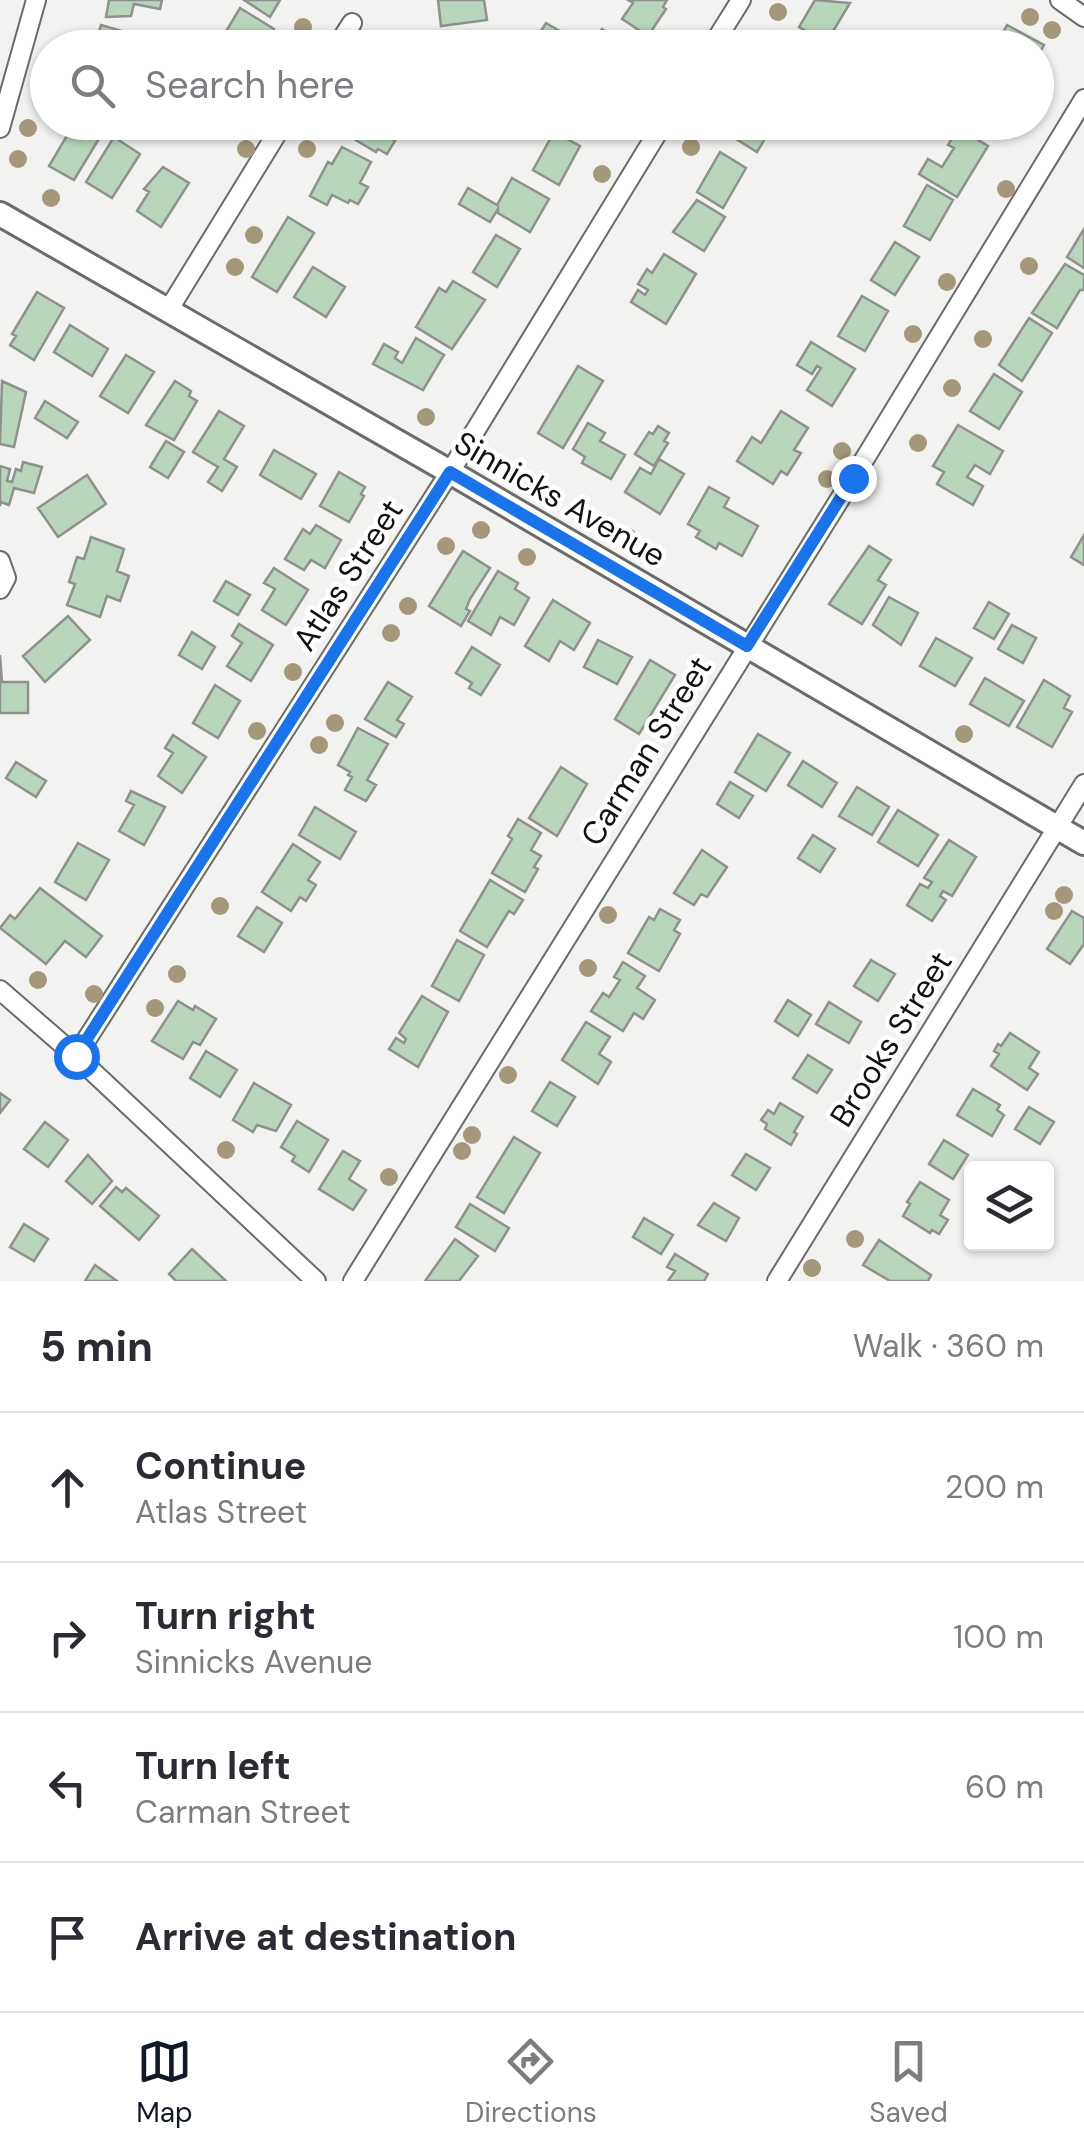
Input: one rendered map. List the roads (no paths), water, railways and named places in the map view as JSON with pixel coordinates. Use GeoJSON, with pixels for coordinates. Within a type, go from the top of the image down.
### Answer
{"type":"FeatureCollection","features":[{"type":"Feature","properties":{"kind":"street"},"geometry":{"type":"LineString","coordinates":[[0,128],[36,0]]}},
{"type":"Feature","properties":{"kind":"street"},"geometry":{"type":"LineString","coordinates":[[722,30],[741,0]]}},
{"type":"Feature","properties":{"kind":"street"},"geometry":{"type":"LineString","coordinates":[[1060,0],[1084,17]]}},
{"type":"Feature","properties":{"kind":"street"},"geometry":{"type":"LineString","coordinates":[[348,30],[352,23]]}},
{"type":"Feature","properties":{"kind":"street","name":"Carman Street"},"geometry":{"type":"LineString","coordinates":[[353,1281],[1084,99]]}},
{"type":"Feature","properties":{"kind":"street"},"geometry":{"type":"LineString","coordinates":[[170,309],[273,140]]}},
{"type":"Feature","properties":{"kind":"street","name":"Atlas Street"},"geometry":{"type":"LineString","coordinates":[[76,1056],[450,472],[653,140]]}},
{"type":"Feature","properties":{"kind":"street","name":"Sinnicks Avenue"},"geometry":{"type":"LineString","coordinates":[[0,214],[170,309],[1084,844]]}},
{"type":"Feature","properties":{"kind":"street"},"geometry":{"type":"LineString","coordinates":[[0,561],[6,578],[0,589]]}},
{"type":"Feature","properties":{"kind":"street","name":"Brooks Street"},"geometry":{"type":"LineString","coordinates":[[777,1281],[1084,784]]}},
{"type":"Feature","properties":{"kind":"street"},"geometry":{"type":"LineString","coordinates":[[0,990],[316,1281]]}}]}
